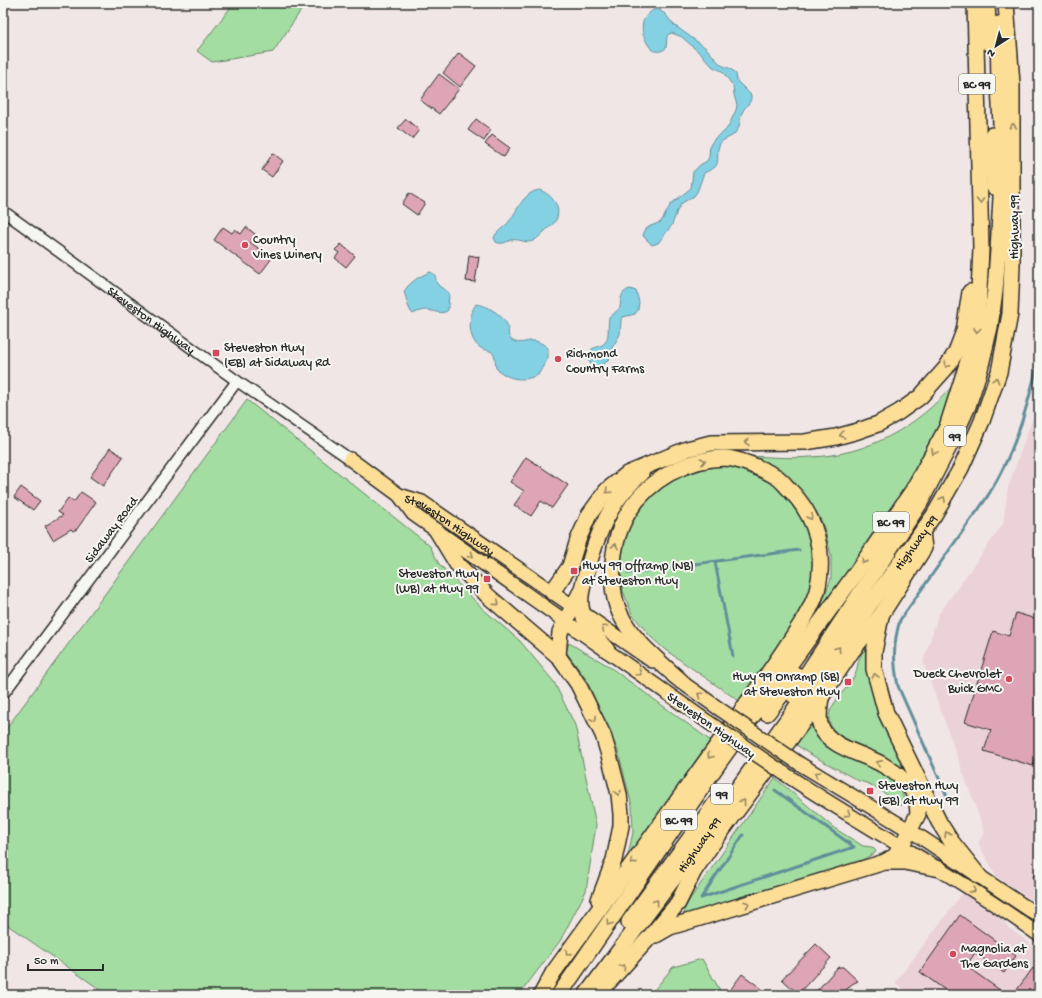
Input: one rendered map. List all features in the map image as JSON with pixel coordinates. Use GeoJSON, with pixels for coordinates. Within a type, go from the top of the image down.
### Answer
{"type":"FeatureCollection","features":[{"type":"Feature","properties":{"kind":"highway","name":"BC 99"},"geometry":{"type":"LineString","coordinates":[[559,995],[720,761],[856,573],[913,490],[947,427],[977,333],[981,249],[975,3]]}},
{"type":"Feature","properties":{"kind":"highway","name":"99"},"geometry":{"type":"LineString","coordinates":[[987,3],[992,98],[992,165],[998,250]]}},
{"type":"Feature","properties":{"kind":"highway","name":"99"},"geometry":{"type":"LineString","coordinates":[[591,993],[598,965],[664,873],[778,720],[920,503],[954,437],[968,406],[980,369],[990,327],[995,291],[1003,163],[999,85],[998,3]]}},
{"type":"Feature","properties":{"kind":"highway","name":"Highway 99"},"geometry":{"type":"LineString","coordinates":[[591,993],[922,532],[961,468],[982,421],[998,372],[1010,314],[1012,258],[1012,92],[1006,3]]}},
{"type":"Feature","properties":{"kind":"highway"},"geometry":{"type":"LineString","coordinates":[[552,592],[570,566],[578,540],[589,515],[607,490],[627,474],[687,449],[711,443],[805,442],[836,437],[878,424],[899,412],[920,397],[946,368],[956,352],[964,331],[969,305],[973,264],[981,249]]}},
{"type":"Feature","properties":{"kind":"highway"},"geometry":{"type":"LineString","coordinates":[[541,995],[553,973],[721,741],[789,644],[806,616],[816,594],[821,570],[819,545],[813,522],[798,498],[778,477],[752,465],[727,458],[703,460],[681,468],[656,481],[642,493],[632,506],[620,527],[614,552],[612,578],[614,594],[625,624],[651,654],[682,682]]}},
{"type":"Feature","properties":{"kind":"highway"},"geometry":{"type":"LineString","coordinates":[[558,656],[560,632],[565,621],[578,609],[581,592],[593,549],[603,523],[618,498],[632,481],[653,464]]}},
{"type":"Feature","properties":{"kind":"highway"},"geometry":{"type":"LineString","coordinates":[[437,531],[457,564],[488,596],[558,656],[578,684],[603,735],[619,794],[621,826],[614,860],[591,921]]}},
{"type":"Feature","properties":{"kind":"highway"},"geometry":{"type":"LineString","coordinates":[[591,993],[649,938],[678,902],[694,871],[710,847],[822,696],[852,651],[881,615],[924,548],[922,532]]}},
{"type":"Feature","properties":{"kind":"highway","name":"99"},"geometry":{"type":"LineString","coordinates":[[638,879],[659,860],[774,703],[856,600]]}},
{"type":"Feature","properties":{"kind":"highway"},"geometry":{"type":"LineString","coordinates":[[578,609],[596,638],[607,650]]}},
{"type":"Feature","properties":{"kind":"highway"},"geometry":{"type":"LineString","coordinates":[[881,615],[874,652],[874,669],[876,682],[886,713],[939,822],[951,841],[979,876]]}},
{"type":"Feature","properties":{"kind":"highway"},"geometry":{"type":"LineString","coordinates":[[822,696],[819,720],[821,728],[826,735],[835,743],[881,763],[892,770],[908,784],[918,798]]}},
{"type":"Feature","properties":{"kind":"highway"},"geometry":{"type":"LineString","coordinates":[[649,938],[670,927],[885,862],[895,856],[918,814],[918,798],[911,764]]}},
{"type":"Feature","properties":{"kind":"highway"},"geometry":{"type":"LineString","coordinates":[[885,862],[904,862],[940,869]]}},
{"type":"Feature","properties":{"kind":"main road","name":"Steveston Highway"},"geometry":{"type":"LineString","coordinates":[[350,459],[399,495],[413,514],[708,722],[791,778],[940,869],[1013,916],[1039,935]]}},
{"type":"Feature","properties":{"kind":"main road","name":"Steveston Highway"},"geometry":{"type":"LineString","coordinates":[[399,495],[422,502],[800,764],[910,830],[1039,916]]}},
{"type":"Feature","properties":{"kind":"street","name":"Steveston Highway"},"geometry":{"type":"LineString","coordinates":[[3,211],[237,381],[350,459]]}},
{"type":"Feature","properties":{"kind":"street","name":"Sidaway Road"},"geometry":{"type":"LineString","coordinates":[[3,694],[237,381]]}},
{"type":"Feature","properties":{"kind":"shaded area"},"geometry":{"type":"Polygon","coordinates":[[[1039,400],[1039,905],[997,877],[978,843],[985,833],[923,662],[938,615],[1003,524],[1008,487],[1039,400]]]}},
{"type":"Feature","properties":{"kind":"shaded area"},"geometry":{"type":"Polygon","coordinates":[[[964,891],[1000,916],[1009,928],[1039,950],[1039,995],[912,995],[895,983],[964,891]]]}},
{"type":"Feature","properties":{"kind":"green space"},"geometry":{"type":"Polygon","coordinates":[[[234,3],[306,3],[273,52],[212,62],[197,51],[234,3]]]}},
{"type":"Feature","properties":{"kind":"green space"},"geometry":{"type":"Polygon","coordinates":[[[954,384],[940,424],[903,499],[889,511],[876,528],[814,624],[831,579],[831,555],[821,520],[809,500],[792,482],[740,456],[793,458],[832,455],[852,451],[890,436],[908,425],[940,399],[954,384]]]}},
{"type":"Feature","properties":{"kind":"green space"},"geometry":{"type":"Polygon","coordinates":[[[247,400],[430,546],[439,564],[483,609],[520,641],[554,682],[575,725],[596,825],[586,891],[560,941],[519,995],[108,995],[3,922],[3,733],[247,400]]]}},
{"type":"Feature","properties":{"kind":"green space"},"geometry":{"type":"Polygon","coordinates":[[[723,466],[747,470],[767,479],[785,492],[810,529],[816,577],[799,621],[739,701],[664,649],[650,636],[632,614],[623,591],[618,567],[622,535],[638,507],[665,483],[698,470],[723,466]]]}},
{"type":"Feature","properties":{"kind":"green space"},"geometry":{"type":"Polygon","coordinates":[[[569,643],[607,665],[711,741],[627,860],[633,832],[632,806],[618,751],[586,679],[566,652],[569,643]]]}},
{"type":"Feature","properties":{"kind":"green space"},"geometry":{"type":"Polygon","coordinates":[[[864,649],[866,651],[868,676],[875,703],[907,770],[905,773],[876,753],[839,735],[832,728],[829,720],[832,707],[855,675],[858,662],[864,649]]]}},
{"type":"Feature","properties":{"kind":"green space"},"geometry":{"type":"Polygon","coordinates":[[[812,722],[837,748],[880,772],[897,786],[903,794],[904,803],[901,806],[899,805],[878,789],[867,783],[859,781],[808,753],[795,744],[812,722]]]}},
{"type":"Feature","properties":{"kind":"green space"},"geometry":{"type":"Polygon","coordinates":[[[775,778],[834,828],[863,846],[872,847],[876,851],[875,853],[862,860],[684,915],[685,908],[690,899],[775,778]]]}},
{"type":"Feature","properties":{"kind":"green space"},"geometry":{"type":"Polygon","coordinates":[[[702,959],[721,992],[725,995],[650,995],[673,967],[702,959]]]}},
{"type":"Feature","properties":{"kind":"water"},"geometry":{"type":"Polygon","coordinates":[[[655,9],[665,14],[674,25],[706,48],[721,65],[731,69],[736,74],[737,81],[751,95],[751,98],[742,113],[737,131],[720,143],[718,148],[718,160],[715,167],[704,173],[697,192],[694,196],[682,203],[677,211],[672,225],[658,243],[652,245],[643,236],[644,232],[650,226],[661,222],[671,204],[691,188],[693,172],[707,161],[709,157],[710,145],[715,138],[724,132],[728,127],[737,105],[733,86],[722,71],[713,67],[682,37],[672,33],[669,34],[667,36],[666,48],[659,51],[652,50],[645,39],[642,28],[645,18],[655,9]]]}},
{"type":"Feature","properties":{"kind":"water"},"geometry":{"type":"Polygon","coordinates":[[[540,190],[551,197],[556,204],[558,213],[554,223],[530,242],[511,240],[502,243],[496,242],[494,238],[495,236],[511,219],[524,199],[540,190]]]}},
{"type":"Feature","properties":{"kind":"water"},"geometry":{"type":"Polygon","coordinates":[[[430,272],[434,274],[438,285],[449,293],[448,310],[440,313],[424,310],[413,314],[404,292],[415,280],[430,272]]]}},
{"type":"Feature","properties":{"kind":"water"},"geometry":{"type":"Polygon","coordinates":[[[630,289],[636,291],[639,302],[638,310],[635,314],[623,317],[621,320],[620,334],[612,348],[609,359],[600,368],[593,367],[588,360],[592,349],[602,345],[607,340],[609,318],[620,308],[621,299],[624,292],[630,289]]]}},
{"type":"Feature","properties":{"kind":"water"},"geometry":{"type":"Polygon","coordinates":[[[476,304],[490,309],[503,319],[508,327],[509,336],[513,341],[521,343],[537,341],[548,348],[548,358],[538,375],[527,379],[516,379],[506,375],[496,368],[493,353],[476,344],[471,333],[471,314],[476,304]]]}},
{"type":"Feature","properties":{"kind":"building"},"geometry":{"type":"Polygon","coordinates":[[[459,53],[476,66],[460,87],[443,73],[459,53]]]}},
{"type":"Feature","properties":{"kind":"building"},"geometry":{"type":"Polygon","coordinates":[[[439,74],[459,89],[439,114],[420,100],[439,74]]]}},
{"type":"Feature","properties":{"kind":"building"},"geometry":{"type":"Polygon","coordinates":[[[406,119],[419,130],[412,139],[398,128],[406,119]]]}},
{"type":"Feature","properties":{"kind":"building"},"geometry":{"type":"Polygon","coordinates":[[[476,119],[491,130],[484,141],[468,130],[476,119]]]}},
{"type":"Feature","properties":{"kind":"building"},"geometry":{"type":"Polygon","coordinates":[[[492,135],[510,148],[504,157],[485,144],[492,135]]]}},
{"type":"Feature","properties":{"kind":"building"},"geometry":{"type":"Polygon","coordinates":[[[273,153],[283,161],[272,177],[262,170],[273,153]]]}},
{"type":"Feature","properties":{"kind":"building"},"geometry":{"type":"Polygon","coordinates":[[[409,193],[425,203],[417,215],[402,204],[409,193]]]}},
{"type":"Feature","properties":{"kind":"building"},"geometry":{"type":"Polygon","coordinates":[[[223,227],[232,233],[235,229],[241,234],[246,227],[255,234],[250,242],[272,258],[260,274],[214,240],[223,227]]]}},
{"type":"Feature","properties":{"kind":"building"},"geometry":{"type":"Polygon","coordinates":[[[341,244],[355,256],[346,267],[335,258],[339,253],[335,250],[341,244]]]}},
{"type":"Feature","properties":{"kind":"building"},"geometry":{"type":"Polygon","coordinates":[[[469,255],[479,257],[475,282],[466,281],[469,255]]]}},
{"type":"Feature","properties":{"kind":"building"},"geometry":{"type":"Polygon","coordinates":[[[110,448],[123,457],[103,486],[90,477],[110,448]]]}},
{"type":"Feature","properties":{"kind":"building"},"geometry":{"type":"Polygon","coordinates":[[[526,457],[568,485],[552,508],[541,501],[531,516],[514,505],[524,491],[510,482],[526,457]]]}},
{"type":"Feature","properties":{"kind":"building"},"geometry":{"type":"Polygon","coordinates":[[[21,487],[40,501],[33,510],[14,497],[21,487]]]}},
{"type":"Feature","properties":{"kind":"building"},"geometry":{"type":"Polygon","coordinates":[[[81,492],[96,502],[77,529],[73,531],[71,529],[53,540],[45,526],[63,515],[58,512],[68,498],[74,502],[81,492]]]}},
{"type":"Feature","properties":{"kind":"building","name":"Dueck Chevrolet Buick GMC"},"geometry":{"type":"Polygon","coordinates":[[[1016,613],[1039,620],[1039,746],[1033,766],[984,751],[991,730],[965,722],[993,631],[1009,636],[1016,613]]]}},
{"type":"Feature","properties":{"kind":"building"},"geometry":{"type":"Polygon","coordinates":[[[1039,868],[1039,883],[1032,878],[1039,868]]]}},
{"type":"Feature","properties":{"kind":"building","name":"Magnolia at The Gardens"},"geometry":{"type":"Polygon","coordinates":[[[960,915],[1016,956],[1004,973],[975,953],[966,966],[1007,995],[952,995],[920,972],[960,915]]]}},
{"type":"Feature","properties":{"kind":"building"},"geometry":{"type":"Polygon","coordinates":[[[816,944],[831,958],[798,994],[782,979],[816,944]]]}},
{"type":"Feature","properties":{"kind":"building"},"geometry":{"type":"Polygon","coordinates":[[[838,967],[843,967],[858,981],[852,984],[841,995],[813,995],[838,967]]]}},
{"type":"Feature","properties":{"kind":"building","name":"Magnolia at The Gardens"},"geometry":{"type":"Polygon","coordinates":[[[1033,968],[1039,972],[1039,995],[1013,995],[1033,968]]]}},
{"type":"Feature","properties":{"kind":"building"},"geometry":{"type":"Polygon","coordinates":[[[742,974],[770,995],[731,995],[728,993],[742,974]]]}},
{"type":"Feature","properties":{"kind":"waterway"},"geometry":{"type":"LineString","coordinates":[[949,801],[898,686],[895,669],[896,637],[900,620],[985,500],[1006,462],[1015,441],[1029,399],[1039,356]]}},
{"type":"Feature","properties":{"kind":"waterway"},"geometry":{"type":"LineString","coordinates":[[628,573],[799,550]]}},
{"type":"Feature","properties":{"kind":"waterway"},"geometry":{"type":"LineString","coordinates":[[715,562],[733,656]]}},
{"type":"Feature","properties":{"kind":"waterway"},"geometry":{"type":"LineString","coordinates":[[743,835],[701,898],[854,847],[775,790]]}},
{"type":"Feature","properties":{"kind":"place","name":"Country Vines Winery"},"geometry":{"type":"Point","coordinates":[245,245]}},
{"type":"Feature","properties":{"kind":"place","name":"Steveston Hwy (EB) at Sidaway Rd"},"geometry":{"type":"Point","coordinates":[216,353]}},
{"type":"Feature","properties":{"kind":"place","name":"Richmond Country Farms"},"geometry":{"type":"Point","coordinates":[558,359]}},
{"type":"Feature","properties":{"kind":"place","name":"Hwy 99 Offramp (NB) at Steveston Hwy"},"geometry":{"type":"Point","coordinates":[574,571]}},
{"type":"Feature","properties":{"kind":"place","name":"Steveston Hwy (WB) at Hwy 99"},"geometry":{"type":"Point","coordinates":[487,579]}},
{"type":"Feature","properties":{"kind":"place","name":"Dueck Chevrolet Buick GMC"},"geometry":{"type":"Point","coordinates":[1009,679]}},
{"type":"Feature","properties":{"kind":"place","name":"Hwy 99 Onramp (SB) at Steveston Hwy"},"geometry":{"type":"Point","coordinates":[848,682]}},
{"type":"Feature","properties":{"kind":"place","name":"Steveston Hwy (EB) at Hwy 99"},"geometry":{"type":"Point","coordinates":[870,791]}},
{"type":"Feature","properties":{"kind":"place","name":"Magnolia at The Gardens"},"geometry":{"type":"Point","coordinates":[953,954]}}]}
